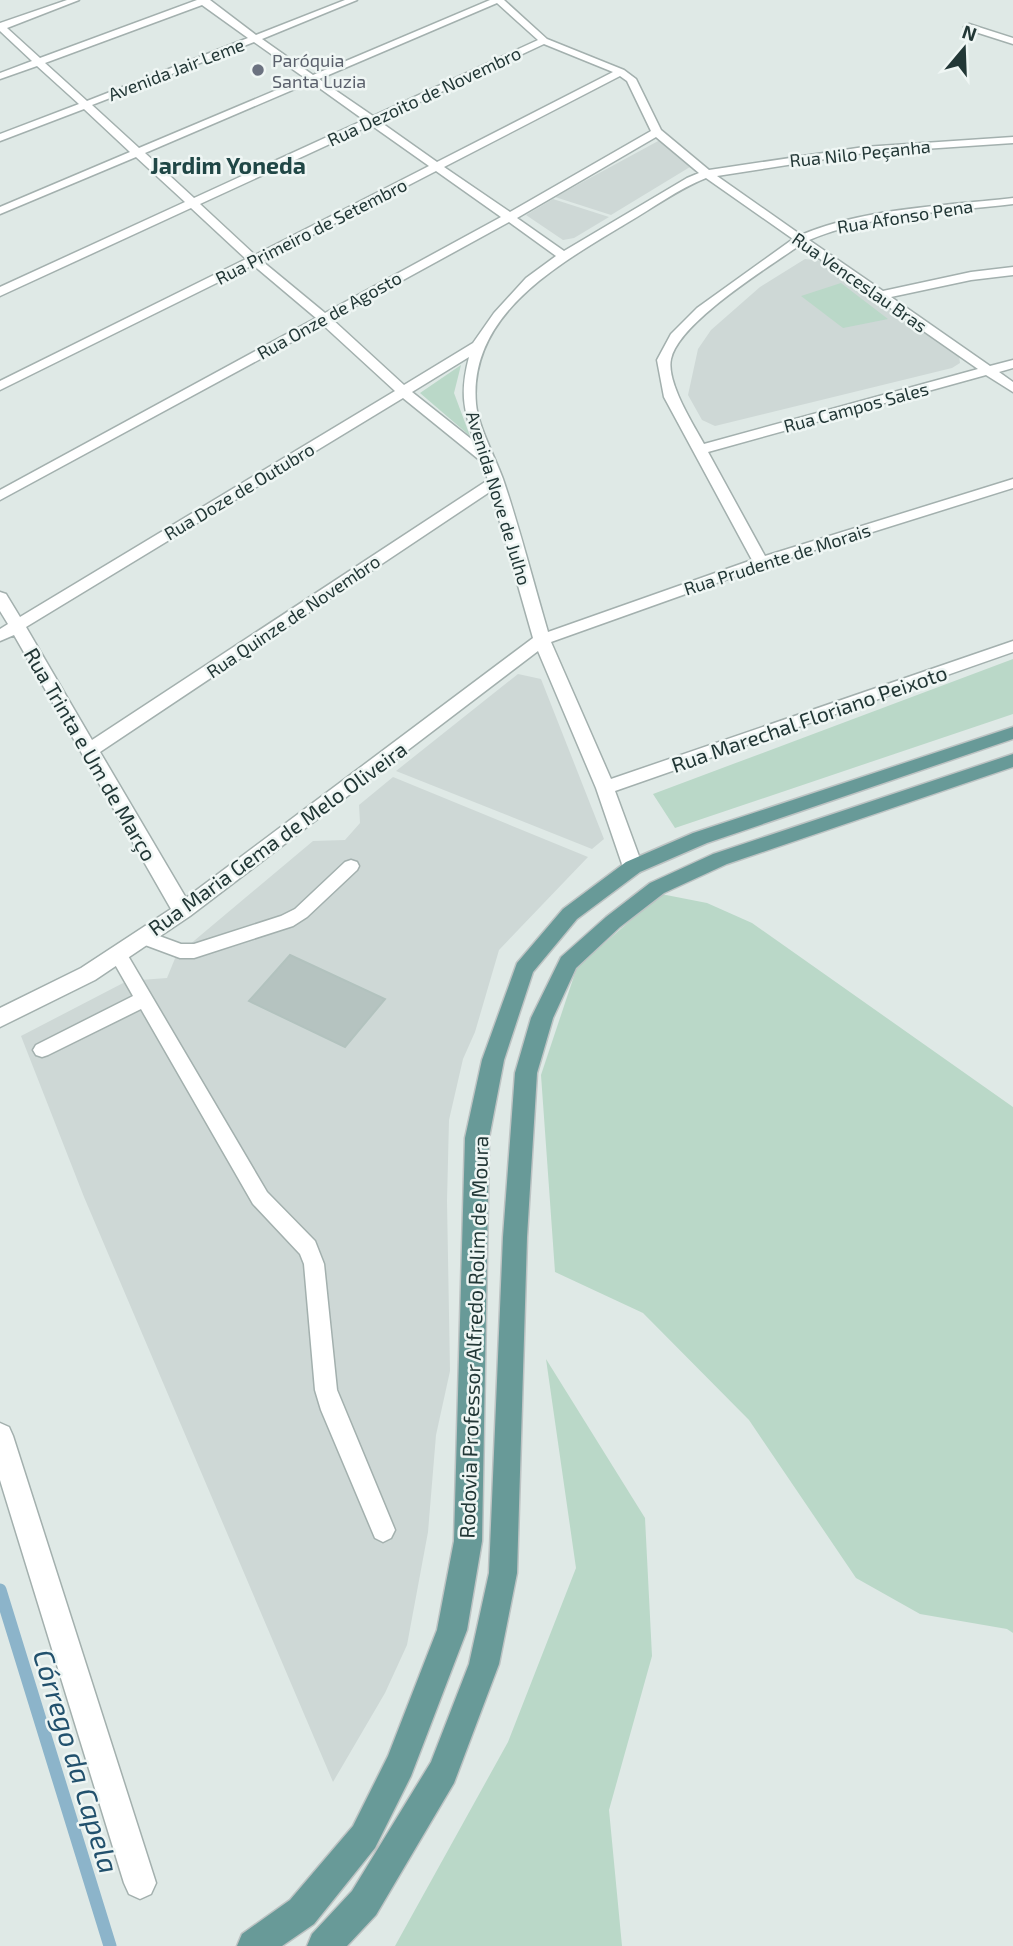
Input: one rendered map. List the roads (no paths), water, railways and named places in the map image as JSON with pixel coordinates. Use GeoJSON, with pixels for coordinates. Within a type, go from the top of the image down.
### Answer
{"type":"FeatureCollection","features":[{"type":"Feature","properties":{"kind":"main road","name":"Rodovia Professor Alfredo Rolim de Moura"},"geometry":{"type":"LineString","coordinates":[[254,1946],[302,1912],[364,1837],[400,1765],[452,1630],[468,1541],[477,1138],[493,1060],[524,970],[570,914],[633,867],[700,838],[1013,733]]}},
{"type":"Feature","properties":{"kind":"main road","name":"Rodovia Professor Alfredo Rolim de Moura"},"geometry":{"type":"LineString","coordinates":[[324,1946],[364,1903],[443,1772],[484,1664],[503,1573],[515,1237],[526,1073],[542,1018],[568,963],[613,922],[657,888],[720,859],[1013,760]]}},
{"type":"Feature","properties":{"kind":"street"},"geometry":{"type":"LineString","coordinates":[[72,0],[0,27],[41,61],[83,105],[254,260],[404,392],[488,460]]}},
{"type":"Feature","properties":{"kind":"street"},"geometry":{"type":"LineString","coordinates":[[0,76],[203,0],[564,256]]}},
{"type":"Feature","properties":{"kind":"street","name":"Avenida Jair Leme"},"geometry":{"type":"LineString","coordinates":[[0,138],[353,0]]}},
{"type":"Feature","properties":{"kind":"street"},"geometry":{"type":"LineString","coordinates":[[0,211],[498,0],[544,41],[621,72],[631,79],[657,132],[708,174]]}},
{"type":"Feature","properties":{"kind":"street"},"geometry":{"type":"LineString","coordinates":[[970,27],[1013,41]]}},
{"type":"Feature","properties":{"kind":"street","name":"Rua Dezoito de Novembro"},"geometry":{"type":"LineString","coordinates":[[0,292],[544,41]]}},
{"type":"Feature","properties":{"kind":"street","name":"Rua Primeiro de Setembro"},"geometry":{"type":"LineString","coordinates":[[0,386],[254,260],[621,72]]}},
{"type":"Feature","properties":{"kind":"street","name":"Rua Onze de Agosto"},"geometry":{"type":"LineString","coordinates":[[0,496],[510,217],[657,132]]}},
{"type":"Feature","properties":{"kind":"street","name":"Rua Nilo Peçanha"},"geometry":{"type":"LineString","coordinates":[[708,174],[864,150],[1013,140]]}},
{"type":"Feature","properties":{"kind":"street","name":"Rua Venceslau Bras"},"geometry":{"type":"LineString","coordinates":[[708,174],[1013,388]]}},
{"type":"Feature","properties":{"kind":"street","name":"Avenida Nove de Julho"},"geometry":{"type":"LineString","coordinates":[[633,867],[605,788],[542,640],[496,481],[469,406],[470,379],[478,345],[498,316],[530,282],[564,256],[691,180],[708,174]]}},
{"type":"Feature","properties":{"kind":"street","name":"Rua Afonso Pena"},"geometry":{"type":"LineString","coordinates":[[761,562],[671,397],[664,360],[676,337],[701,312],[799,240],[825,229],[902,214],[1013,201]]}},
{"type":"Feature","properties":{"kind":"street"},"geometry":{"type":"LineString","coordinates":[[879,296],[971,276],[1013,271]]}},
{"type":"Feature","properties":{"kind":"street","name":"Rua Doze de Outubro"},"geometry":{"type":"LineString","coordinates":[[8,631],[478,345]]}},
{"type":"Feature","properties":{"kind":"street","name":"Rua Campos Sales"},"geometry":{"type":"LineString","coordinates":[[699,450],[1013,364]]}},
{"type":"Feature","properties":{"kind":"street","name":"Rua Quinze de Novembro"},"geometry":{"type":"LineString","coordinates":[[89,750],[496,481]]}},
{"type":"Feature","properties":{"kind":"street","name":"Rua Prudente de Morais"},"geometry":{"type":"LineString","coordinates":[[542,640],[761,562],[1013,483]]}},
{"type":"Feature","properties":{"kind":"street","name":"Rua Trinta e Um de Março"},"geometry":{"type":"LineString","coordinates":[[0,597],[8,631],[89,750],[183,911]]}},
{"type":"Feature","properties":{"kind":"street","name":"Rua Maria Gema de Melo Oliveira"},"geometry":{"type":"LineString","coordinates":[[0,1018],[88,974],[183,911],[542,640]]}},
{"type":"Feature","properties":{"kind":"street","name":"Rua Marechal Floriano Peixoto"},"geometry":{"type":"LineString","coordinates":[[605,788],[1013,646]]}},
{"type":"Feature","properties":{"kind":"street"},"geometry":{"type":"LineString","coordinates":[[0,1436],[140,1883]]}},
{"type":"Feature","properties":{"kind":"lane"},"geometry":{"type":"LineString","coordinates":[[143,937],[169,948],[194,951],[287,921],[301,913],[351,866]]}},
{"type":"Feature","properties":{"kind":"lane"},"geometry":{"type":"LineString","coordinates":[[118,954],[260,1198],[309,1248],[314,1264],[326,1390],[383,1530]]}},
{"type":"Feature","properties":{"kind":"lane"},"geometry":{"type":"LineString","coordinates":[[42,1050],[144,999]]}},
{"type":"Feature","properties":{"kind":"waterway","name":"Córrego da Capela"},"geometry":{"type":"LineString","coordinates":[[0,1590],[110,1946]]}},
{"type":"Feature","properties":{"kind":"place","name":"Paróquia Santa Luzia"},"geometry":{"type":"Point","coordinates":[258,70]}},
{"type":"Feature","properties":{"kind":"district","name":"Jardim Yoneda"},"geometry":{"type":"Point","coordinates":[228,165]}}]}
